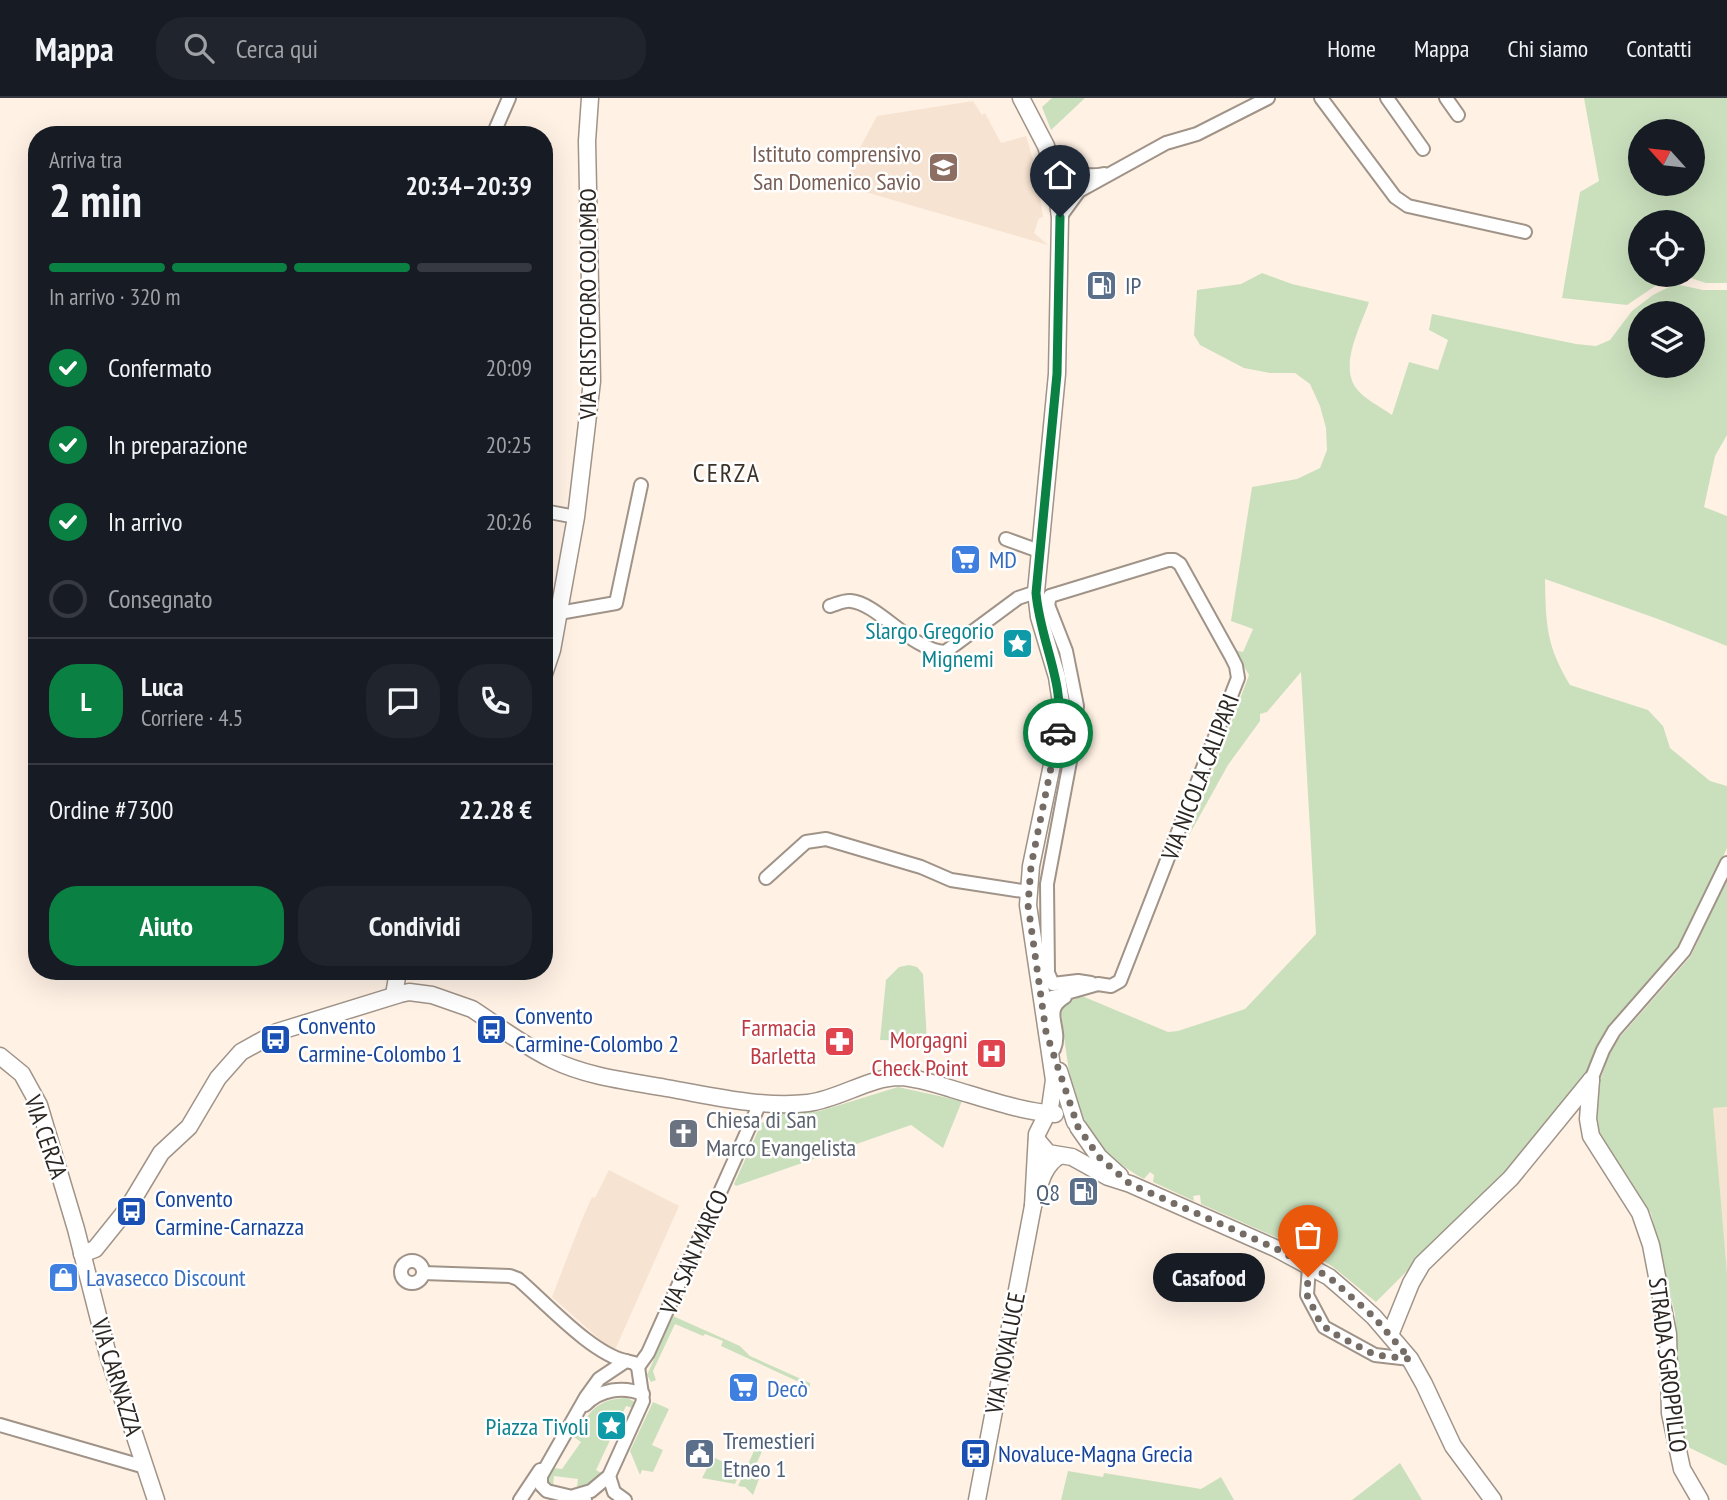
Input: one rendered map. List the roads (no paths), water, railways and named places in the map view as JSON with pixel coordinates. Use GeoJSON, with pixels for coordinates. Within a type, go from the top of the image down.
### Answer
{"type":"FeatureCollection","features":[{"type":"Feature","properties":{"kind":"main road","name":"VIA CRISTOFORO COLOMBO"},"geometry":{"type":"LineString","coordinates":[[553,645],[576,517],[592,381],[587,141],[590,98]]}},
{"type":"Feature","properties":{"kind":"main road"},"geometry":{"type":"LineString","coordinates":[[1021,98],[1046,146],[1060,217],[1057,374],[1039,551],[1040,601],[1059,690],[1061,717],[1028,892],[1043,974],[1042,1000],[1054,1080],[1049,1115],[1038,1128],[1033,1206]]}},
{"type":"Feature","properties":{"kind":"main road"},"geometry":{"type":"LineString","coordinates":[[394,995],[396,980]]}},
{"type":"Feature","properties":{"kind":"main road"},"geometry":{"type":"LineString","coordinates":[[82,1254],[95,1249],[128,1208],[161,1153],[189,1127],[218,1078],[241,1052],[277,1032],[409,992],[472,1009],[552,1060],[580,1070],[624,1080],[760,1103],[810,1102],[899,1077],[1049,1115],[1066,1115],[1077,1125],[1099,1157],[1130,1184]]}},
{"type":"Feature","properties":{"kind":"main road"},"geometry":{"type":"LineString","coordinates":[[1033,1206],[1048,1165],[1071,1151],[1077,1143],[1077,1125],[1054,1049],[1046,1032]]}},
{"type":"Feature","properties":{"kind":"main road","name":"VIA CERZA"},"geometry":{"type":"LineString","coordinates":[[0,1056],[22,1074],[32,1089],[46,1126],[82,1254]]}},
{"type":"Feature","properties":{"kind":"main road"},"geometry":{"type":"LineString","coordinates":[[1024,1109],[1042,1097],[1054,1080]]}},
{"type":"Feature","properties":{"kind":"main road"},"geometry":{"type":"LineString","coordinates":[[1390,1335],[1411,1283],[1422,1264],[1505,1185],[1591,1080]]}},
{"type":"Feature","properties":{"kind":"main road","name":"STRADA SGROPPILLO"},"geometry":{"type":"LineString","coordinates":[[1591,1080],[1588,1119],[1591,1136],[1640,1213],[1651,1245],[1668,1334],[1670,1413],[1682,1469],[1700,1500]]}},
{"type":"Feature","properties":{"kind":"main road"},"geometry":{"type":"LineString","coordinates":[[991,1101],[1020,1118],[1037,1138],[1043,1150],[1072,1157],[1108,1177],[1250,1236],[1329,1277],[1390,1335],[1410,1359],[1453,1446],[1493,1500]]}},
{"type":"Feature","properties":{"kind":"main road","name":"VIA NOVALUCE"},"geometry":{"type":"LineString","coordinates":[[977,1500],[1033,1206]]}},
{"type":"Feature","properties":{"kind":"main road","name":"VIA CARNAZZA"},"geometry":{"type":"LineString","coordinates":[[82,1254],[108,1355],[156,1500]]}},
{"type":"Feature","properties":{"kind":"street"},"geometry":{"type":"LineString","coordinates":[[497,126],[509,98]]}},
{"type":"Feature","properties":{"kind":"street"},"geometry":{"type":"LineString","coordinates":[[1060,217],[1079,191],[1166,143],[1197,134],[1268,98]]}},
{"type":"Feature","properties":{"kind":"street"},"geometry":{"type":"LineString","coordinates":[[1321,98],[1395,197],[1408,206],[1525,232]]}},
{"type":"Feature","properties":{"kind":"street"},"geometry":{"type":"LineString","coordinates":[[1387,98],[1423,149]]}},
{"type":"Feature","properties":{"kind":"street"},"geometry":{"type":"LineString","coordinates":[[1446,98],[1458,115]]}},
{"type":"Feature","properties":{"kind":"street"},"geometry":{"type":"LineString","coordinates":[[1046,146],[1058,162],[1075,173],[1096,176],[1115,171]]}},
{"type":"Feature","properties":{"kind":"street"},"geometry":{"type":"LineString","coordinates":[[1056,186],[1075,173]]}},
{"type":"Feature","properties":{"kind":"street"},"geometry":{"type":"LineString","coordinates":[[1056,186],[1079,191]]}},
{"type":"Feature","properties":{"kind":"street"},"geometry":{"type":"LineString","coordinates":[[559,613],[616,603],[640,485]]}},
{"type":"Feature","properties":{"kind":"street"},"geometry":{"type":"LineString","coordinates":[[553,513],[576,517]]}},
{"type":"Feature","properties":{"kind":"street"},"geometry":{"type":"LineString","coordinates":[[1006,539],[1039,551]]}},
{"type":"Feature","properties":{"kind":"street","name":"VIA NICOLA CALIPARI"},"geometry":{"type":"LineString","coordinates":[[1040,601],[1168,560],[1174,561],[1180,564],[1238,672],[1234,693],[1120,981],[1111,986],[1098,984],[1042,1000]]}},
{"type":"Feature","properties":{"kind":"street"},"geometry":{"type":"LineString","coordinates":[[830,606],[847,600],[865,605],[918,642],[933,650],[945,652],[1018,598],[1040,601],[1066,651],[1077,706],[1072,756],[1047,884],[1043,974],[1053,984],[1078,981],[1098,984]]}},
{"type":"Feature","properties":{"kind":"street"},"geometry":{"type":"LineString","coordinates":[[766,878],[806,842],[826,839],[920,867],[951,880],[1028,892]]}},
{"type":"Feature","properties":{"kind":"street","name":"STRADA SGROPPILLO"},"geometry":{"type":"LineString","coordinates":[[1591,1080],[1614,1031],[1684,951],[1727,863]]}},
{"type":"Feature","properties":{"kind":"street"},"geometry":{"type":"LineString","coordinates":[[1054,1049],[1058,1040],[1054,1006],[1077,990]]}},
{"type":"Feature","properties":{"kind":"street","name":"VIA SAN MARCO"},"geometry":{"type":"LineString","coordinates":[[635,1363],[708,1223],[760,1103]]}},
{"type":"Feature","properties":{"kind":"street"},"geometry":{"type":"LineString","coordinates":[[1309,1267],[1307,1295],[1324,1327],[1375,1355],[1410,1359]]}},
{"type":"Feature","properties":{"kind":"street"},"geometry":{"type":"LineString","coordinates":[[423,1273],[510,1276],[518,1279],[593,1346],[611,1357],[635,1363]]}},
{"type":"Feature","properties":{"kind":"street"},"geometry":{"type":"LineString","coordinates":[[521,1500],[599,1379],[603,1361],[593,1346]]}},
{"type":"Feature","properties":{"kind":"street"},"geometry":{"type":"LineString","coordinates":[[599,1379],[635,1363]]}},
{"type":"Feature","properties":{"kind":"street"},"geometry":{"type":"LineString","coordinates":[[521,1500],[533,1492],[547,1491],[580,1498],[609,1476],[643,1401],[635,1363]]}},
{"type":"Feature","properties":{"kind":"street"},"geometry":{"type":"LineString","coordinates":[[580,1410],[596,1396],[616,1390],[643,1394]]}},
{"type":"Feature","properties":{"kind":"street"},"geometry":{"type":"LineString","coordinates":[[0,1425],[145,1467]]}},
{"type":"Feature","properties":{"kind":"street"},"geometry":{"type":"LineString","coordinates":[[547,1462],[540,1480],[547,1491]]}},
{"type":"Feature","properties":{"kind":"street"},"geometry":{"type":"LineString","coordinates":[[609,1476],[614,1492],[625,1500]]}},
{"type":"Feature","properties":{"kind":"place","name":"Istituto comprensivo San Domenico Savio"},"geometry":{"type":"Point","coordinates":[944,167]}},
{"type":"Feature","properties":{"kind":"place","name":"IP"},"geometry":{"type":"Point","coordinates":[1102,285]}},
{"type":"Feature","properties":{"kind":"place","name":"MD"},"geometry":{"type":"Point","coordinates":[966,559]}},
{"type":"Feature","properties":{"kind":"place","name":"Slargo Gregorio Mignemi"},"geometry":{"type":"Point","coordinates":[1017,644]}},
{"type":"Feature","properties":{"kind":"place","name":"Convento Carmine-Colombo 2"},"geometry":{"type":"Point","coordinates":[492,1029]}},
{"type":"Feature","properties":{"kind":"place","name":"Convento Carmine-Colombo 1"},"geometry":{"type":"Point","coordinates":[275,1039]}},
{"type":"Feature","properties":{"kind":"place","name":"Farmacia Barletta"},"geometry":{"type":"Point","coordinates":[839,1041]}},
{"type":"Feature","properties":{"kind":"place","name":"Morgagni Check Point"},"geometry":{"type":"Point","coordinates":[991,1053]}},
{"type":"Feature","properties":{"kind":"place","name":"Chiesa di San Marco Evangelista"},"geometry":{"type":"Point","coordinates":[683,1133]}},
{"type":"Feature","properties":{"kind":"place","name":"Q8"},"geometry":{"type":"Point","coordinates":[1083,1192]}},
{"type":"Feature","properties":{"kind":"place","name":"Convento Carmine-Carnazza"},"geometry":{"type":"Point","coordinates":[132,1212]}},
{"type":"Feature","properties":{"kind":"place","name":"Lavasecco Discount"},"geometry":{"type":"Point","coordinates":[63,1277]}},
{"type":"Feature","properties":{"kind":"place","name":"Casafood"},"geometry":{"type":"Point","coordinates":[1308,1277]}},
{"type":"Feature","properties":{"kind":"place","name":"Decò"},"geometry":{"type":"Point","coordinates":[744,1388]}},
{"type":"Feature","properties":{"kind":"place","name":"Piazza Tivoli"},"geometry":{"type":"Point","coordinates":[612,1426]}},
{"type":"Feature","properties":{"kind":"place","name":"Novaluce-Magna Grecia"},"geometry":{"type":"Point","coordinates":[975,1453]}},
{"type":"Feature","properties":{"kind":"place","name":"Tremestieri Etneo 1"},"geometry":{"type":"Point","coordinates":[700,1454]}},
{"type":"Feature","properties":{"kind":"district","name":"CERZA"},"geometry":{"type":"Point","coordinates":[727,472]}}]}
